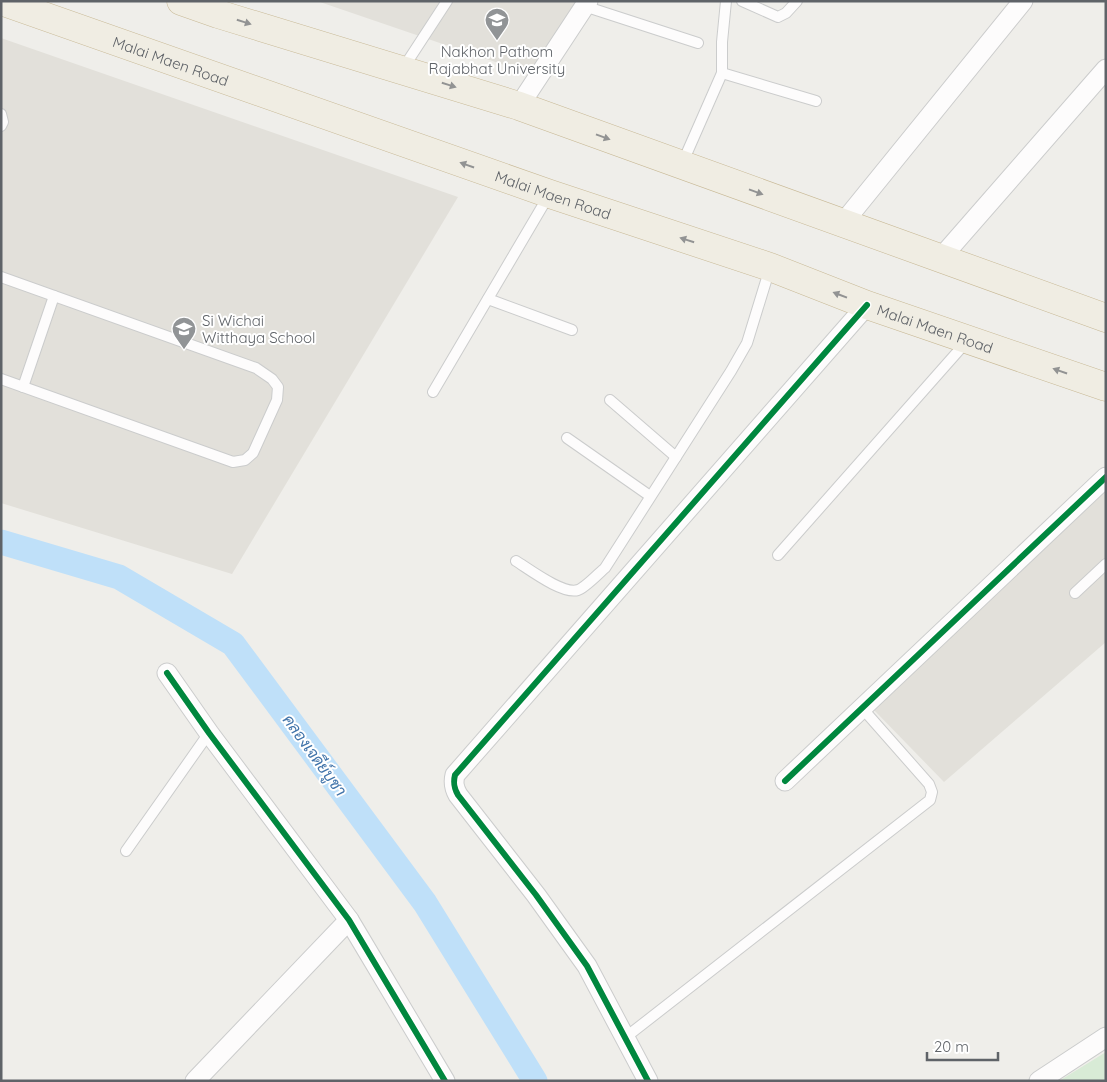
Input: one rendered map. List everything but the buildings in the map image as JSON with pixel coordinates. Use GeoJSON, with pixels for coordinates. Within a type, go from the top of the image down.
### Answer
{"type":"FeatureCollection","features":[{"type":"Feature","properties":{"kind":"highway","name":"Malai Maen Road"},"geometry":{"type":"LineString","coordinates":[[1,1],[550,194],[770,267],[866,305],[1106,386]]}},
{"type":"Feature","properties":{"kind":"highway"},"geometry":{"type":"LineString","coordinates":[[181,1],[221,8],[402,71],[519,106],[1106,318]]}},
{"type":"Feature","properties":{"kind":"street"},"geometry":{"type":"LineString","coordinates":[[843,223],[1023,1]]}},
{"type":"Feature","properties":{"kind":"street"},"geometry":{"type":"LineString","coordinates":[[519,106],[586,4]]}},
{"type":"Feature","properties":{"kind":"street"},"geometry":{"type":"LineString","coordinates":[[940,259],[1106,68]]}},
{"type":"Feature","properties":{"kind":"street"},"geometry":{"type":"LineString","coordinates":[[648,1081],[587,966],[536,895],[455,790],[453,782],[455,775],[866,305]]}},
{"type":"Feature","properties":{"kind":"street"},"geometry":{"type":"LineString","coordinates":[[785,781],[1106,477]]}},
{"type":"Feature","properties":{"kind":"street"},"geometry":{"type":"LineString","coordinates":[[167,673],[209,733],[349,920],[445,1081]]}},
{"type":"Feature","properties":{"kind":"street"},"geometry":{"type":"LineString","coordinates":[[195,1081],[349,920]]}},
{"type":"Feature","properties":{"kind":"street"},"geometry":{"type":"LineString","coordinates":[[1039,1081],[1106,1037]]}},
{"type":"Feature","properties":{"kind":"lane"},"geometry":{"type":"LineString","coordinates":[[402,71],[446,1]]}},
{"type":"Feature","properties":{"kind":"lane"},"geometry":{"type":"LineString","coordinates":[[682,165],[722,73],[722,42],[726,1]]}},
{"type":"Feature","properties":{"kind":"lane"},"geometry":{"type":"LineString","coordinates":[[742,1],[778,17],[786,13],[797,1]]}},
{"type":"Feature","properties":{"kind":"lane"},"geometry":{"type":"LineString","coordinates":[[586,4],[698,43]]}},
{"type":"Feature","properties":{"kind":"lane"},"geometry":{"type":"LineString","coordinates":[[722,73],[816,101]]}},
{"type":"Feature","properties":{"kind":"lane"},"geometry":{"type":"LineString","coordinates":[[1,114],[3,122],[1,126]]}},
{"type":"Feature","properties":{"kind":"lane"},"geometry":{"type":"LineString","coordinates":[[433,392],[550,194]]}},
{"type":"Feature","properties":{"kind":"lane"},"geometry":{"type":"LineString","coordinates":[[516,560],[544,579],[569,591],[579,590],[605,568],[747,343],[770,267]]}},
{"type":"Feature","properties":{"kind":"lane"},"geometry":{"type":"LineString","coordinates":[[1,277],[256,368],[272,379],[278,387],[277,400],[253,453],[245,460],[233,462],[1,379]]}},
{"type":"Feature","properties":{"kind":"lane"},"geometry":{"type":"LineString","coordinates":[[23,387],[54,296]]}},
{"type":"Feature","properties":{"kind":"lane"},"geometry":{"type":"LineString","coordinates":[[488,299],[572,330]]}},
{"type":"Feature","properties":{"kind":"lane"},"geometry":{"type":"LineString","coordinates":[[778,555],[968,340]]}},
{"type":"Feature","properties":{"kind":"lane"},"geometry":{"type":"LineString","coordinates":[[610,400],[676,457]]}},
{"type":"Feature","properties":{"kind":"lane"},"geometry":{"type":"LineString","coordinates":[[567,438],[650,496]]}},
{"type":"Feature","properties":{"kind":"lane"},"geometry":{"type":"LineString","coordinates":[[1075,593],[1106,564]]}},
{"type":"Feature","properties":{"kind":"lane"},"geometry":{"type":"LineString","coordinates":[[626,1038],[930,800],[932,792],[929,784],[862,708]]}},
{"type":"Feature","properties":{"kind":"lane"},"geometry":{"type":"LineString","coordinates":[[126,850],[209,733]]}},
{"type":"Feature","properties":{"kind":"shaded area","name":"Nakhon Pathom Rajabhat University"},"geometry":{"type":"Polygon","coordinates":[[[317,1],[587,1],[536,76],[317,1]]]}},
{"type":"Feature","properties":{"kind":"shaded area","name":"Si Wichai Witthaya School"},"geometry":{"type":"Polygon","coordinates":[[[1,38],[458,197],[232,574],[1,503],[1,38]]]}},
{"type":"Feature","properties":{"kind":"shaded area"},"geometry":{"type":"Polygon","coordinates":[[[1106,487],[1106,642],[944,782],[872,708],[1106,487]]]}},
{"type":"Feature","properties":{"kind":"green space"},"geometry":{"type":"Polygon","coordinates":[[[1106,1052],[1106,1081],[1059,1081],[1106,1052]]]}},
{"type":"Feature","properties":{"kind":"waterway","name":"คลองเจดีย์บูชา"},"geometry":{"type":"LineString","coordinates":[[1,542],[119,577],[233,644],[425,903],[535,1081]]}},
{"type":"Feature","properties":{"kind":"cycle path"},"geometry":{"type":"LineString","coordinates":[[648,1081],[587,966],[536,895],[458,795],[454,785],[455,775],[867,305]]}},
{"type":"Feature","properties":{"kind":"cycle path"},"geometry":{"type":"LineString","coordinates":[[785,781],[1106,477]]}},
{"type":"Feature","properties":{"kind":"cycle path"},"geometry":{"type":"LineString","coordinates":[[167,673],[209,733],[349,920],[445,1081]]}},
{"type":"Feature","properties":{"kind":"place","name":"Nakhon Pathom Rajabhat University"},"geometry":{"type":"Point","coordinates":[497,41]}},
{"type":"Feature","properties":{"kind":"place","name":"Si Wichai Witthaya School"},"geometry":{"type":"Point","coordinates":[184,350]}}]}
